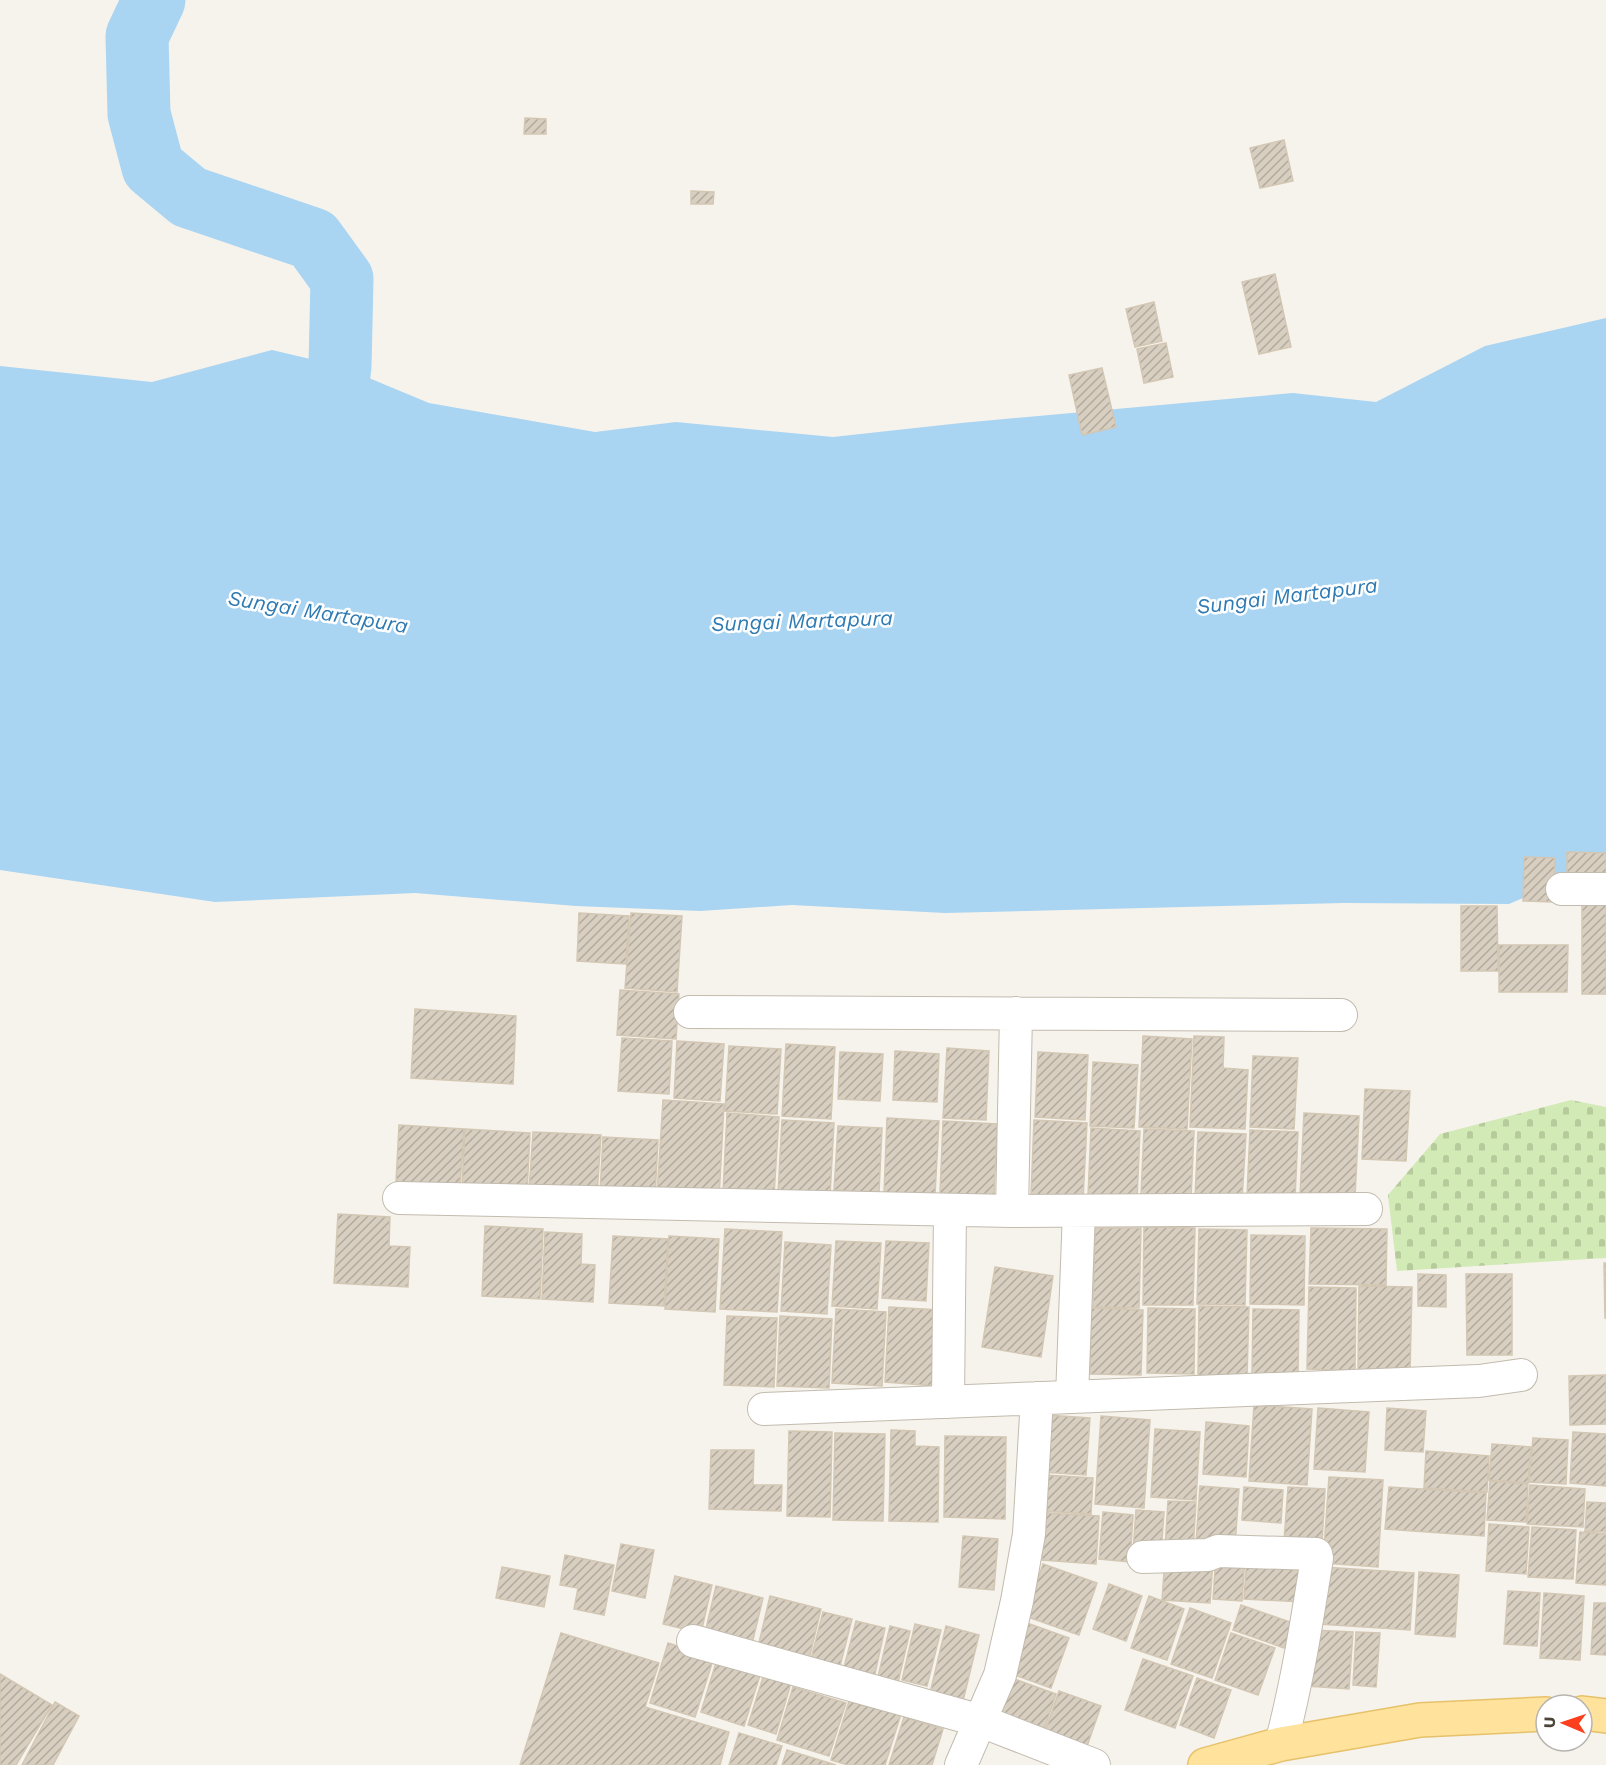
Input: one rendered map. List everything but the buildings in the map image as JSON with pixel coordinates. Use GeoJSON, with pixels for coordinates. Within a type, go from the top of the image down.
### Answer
{"type":"FeatureCollection","features":[{"type":"Feature","properties":{"kind":"main road"},"geometry":{"type":"LineString","coordinates":[[1204,1765],[1281,1744],[1420,1719],[1534,1714]]}},
{"type":"Feature","properties":{"kind":"street"},"geometry":{"type":"LineString","coordinates":[[1562,889],[1606,889]]}},
{"type":"Feature","properties":{"kind":"street"},"geometry":{"type":"LineString","coordinates":[[690,1012],[1341,1015]]}},
{"type":"Feature","properties":{"kind":"street"},"geometry":{"type":"LineString","coordinates":[[1012,1211],[1016,1013]]}},
{"type":"Feature","properties":{"kind":"street"},"geometry":{"type":"LineString","coordinates":[[399,1198],[1012,1211],[1366,1209]]}},
{"type":"Feature","properties":{"kind":"street"},"geometry":{"type":"LineString","coordinates":[[948,1402],[950,1210]]}},
{"type":"Feature","properties":{"kind":"street"},"geometry":{"type":"LineString","coordinates":[[1072,1397],[1079,1211]]}},
{"type":"Feature","properties":{"kind":"street"},"geometry":{"type":"LineString","coordinates":[[764,1409],[1479,1381],[1521,1375]]}},
{"type":"Feature","properties":{"kind":"street"},"geometry":{"type":"LineString","coordinates":[[961,1765],[1000,1675],[1017,1601],[1029,1534],[1038,1398]]}},
{"type":"Feature","properties":{"kind":"street"},"geometry":{"type":"LineString","coordinates":[[1143,1557],[1208,1555],[1218,1551],[1316,1554],[1308,1617],[1281,1744]]}},
{"type":"Feature","properties":{"kind":"street"},"geometry":{"type":"LineString","coordinates":[[693,1641],[981,1721],[1094,1765]]}},
{"type":"Feature","properties":{"kind":"green space"},"geometry":{"type":"Polygon","coordinates":[[[1571,1100],[1606,1107],[1606,1258],[1397,1271],[1388,1195],[1440,1134],[1571,1100]]]}},
{"type":"Feature","properties":{"kind":"water","name":"Sungai Martapura"},"geometry":{"type":"Polygon","coordinates":[[[1606,318],[1606,862],[1509,904],[1344,903],[945,913],[792,905],[700,911],[576,906],[415,893],[215,902],[0,870],[0,366],[152,382],[272,350],[340,366],[429,403],[595,432],[676,422],[833,437],[1293,393],[1376,402],[1485,346],[1606,318]]]}},
{"type":"Feature","properties":{"kind":"waterway"},"geometry":{"type":"LineString","coordinates":[[154,0],[137,36],[139,114],[153,167],[189,197],[313,239],[342,279],[340,366],[329,453]]}}]}
